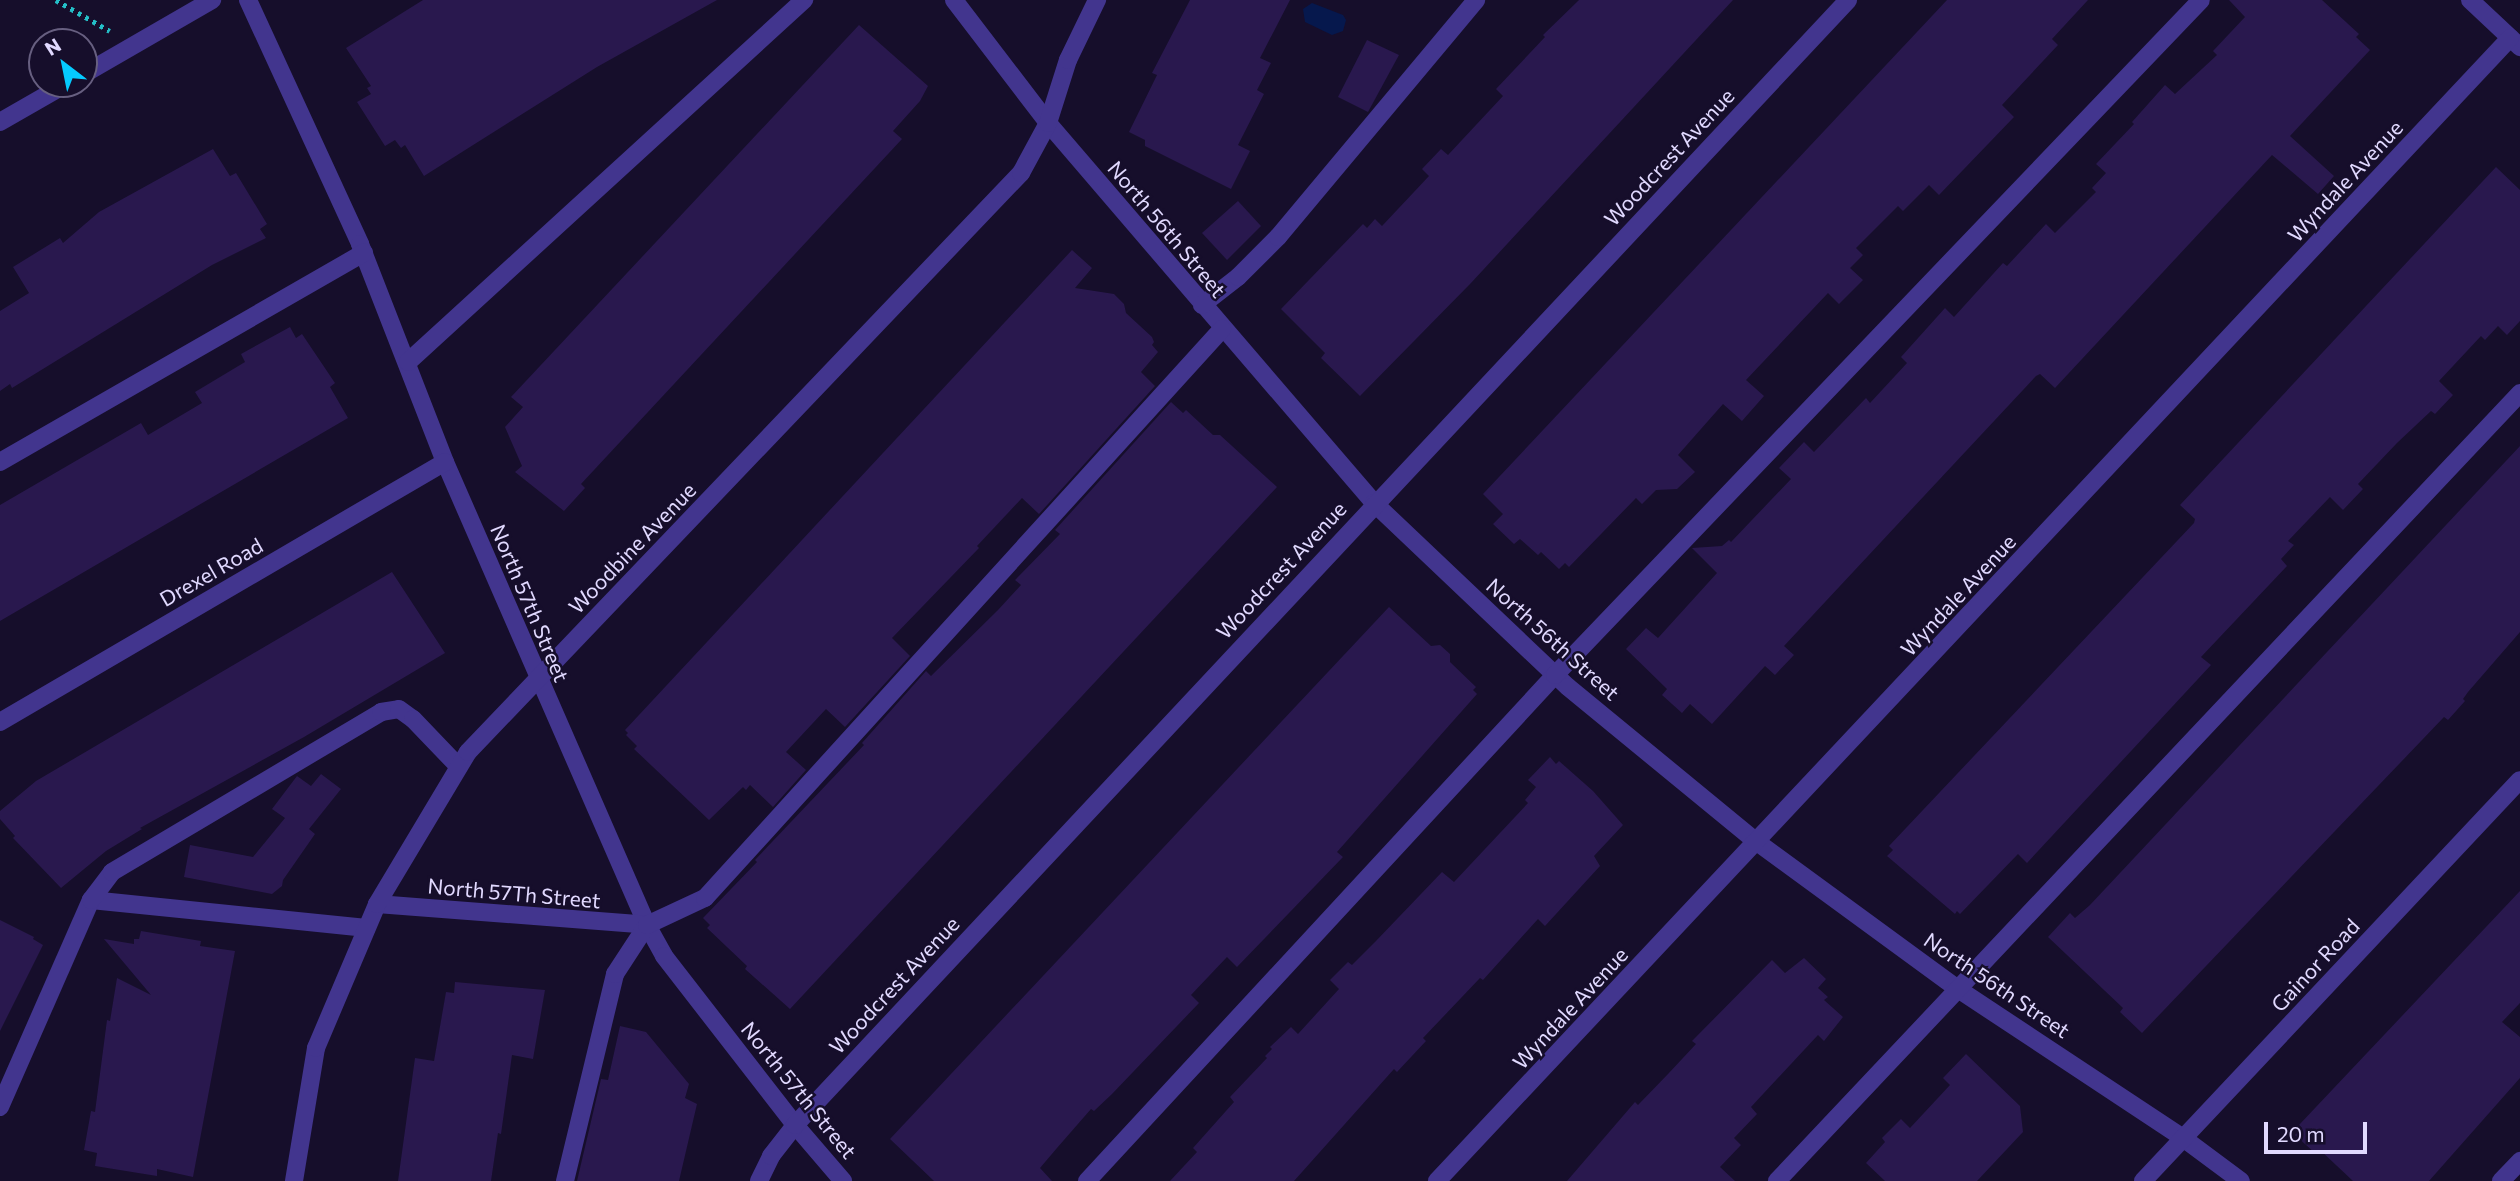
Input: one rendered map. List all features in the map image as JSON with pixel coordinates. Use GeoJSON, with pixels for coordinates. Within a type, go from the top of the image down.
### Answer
{"type":"FeatureCollection","features":[{"type":"Feature","properties":{"kind":"street"},"geometry":{"type":"LineString","coordinates":[[98,66],[212,0]]}},
{"type":"Feature","properties":{"kind":"street","name":"North 57th Street"},"geometry":{"type":"LineString","coordinates":[[248,0],[364,253],[445,462],[647,925],[664,956],[795,1125],[843,1181]]}},
{"type":"Feature","properties":{"kind":"street"},"geometry":{"type":"LineString","coordinates":[[408,362],[804,0]]}},
{"type":"Feature","properties":{"kind":"street","name":"North 56th Street"},"geometry":{"type":"LineString","coordinates":[[954,0],[1048,122],[1222,329],[1374,503],[1555,674],[1757,842],[1958,989],[2183,1138],[2241,1181]]}},
{"type":"Feature","properties":{"kind":"street","name":"Woodbine Avenue"},"geometry":{"type":"LineString","coordinates":[[293,1181],[316,1048],[377,904],[468,752],[1021,173],[1048,122],[1068,60],[1097,0]]}},
{"type":"Feature","properties":{"kind":"street"},"geometry":{"type":"LineString","coordinates":[[1202,305],[1238,277],[1278,237],[1476,0]]}},
{"type":"Feature","properties":{"kind":"street","name":"Woodcrest Avenue"},"geometry":{"type":"LineString","coordinates":[[759,1181],[771,1156],[795,1125],[1374,503],[1848,0]]}},
{"type":"Feature","properties":{"kind":"street"},"geometry":{"type":"LineString","coordinates":[[1087,1181],[1555,674],[2201,0]]}},
{"type":"Feature","properties":{"kind":"street"},"geometry":{"type":"LineString","coordinates":[[2470,0],[2515,42]]}},
{"type":"Feature","properties":{"kind":"street","name":"Wyndale Avenue"},"geometry":{"type":"LineString","coordinates":[[1437,1181],[2515,42]]}},
{"type":"Feature","properties":{"kind":"street"},"geometry":{"type":"LineString","coordinates":[[0,122],[42,98]]}},
{"type":"Feature","properties":{"kind":"street"},"geometry":{"type":"LineString","coordinates":[[0,462],[364,253]]}},
{"type":"Feature","properties":{"kind":"street"},"geometry":{"type":"LineString","coordinates":[[565,1181],[615,974],[647,925],[705,898],[1222,329]]}},
{"type":"Feature","properties":{"kind":"street"},"geometry":{"type":"LineString","coordinates":[[1777,1181],[2520,393]]}},
{"type":"Feature","properties":{"kind":"street","name":"Drexel Road"},"geometry":{"type":"LineString","coordinates":[[0,722],[445,462]]}},
{"type":"Feature","properties":{"kind":"street"},"geometry":{"type":"LineString","coordinates":[[0,1107],[91,900],[112,872],[381,712],[398,709],[406,714],[459,767]]}},
{"type":"Feature","properties":{"kind":"street","name":"Gainor Road"},"geometry":{"type":"LineString","coordinates":[[2143,1181],[2520,780]]}},
{"type":"Feature","properties":{"kind":"street"},"geometry":{"type":"LineString","coordinates":[[91,900],[367,928]]}},
{"type":"Feature","properties":{"kind":"street","name":"North 57Th Street"},"geometry":{"type":"LineString","coordinates":[[377,904],[647,925]]}},
{"type":"Feature","properties":{"kind":"street"},"geometry":{"type":"LineString","coordinates":[[2501,1181],[2520,1161]]}},
{"type":"Feature","properties":{"kind":"path"},"geometry":{"type":"LineString","coordinates":[[56,0],[134,45]]}},
{"type":"Feature","properties":{"kind":"shaded area"},"geometry":{"type":"Polygon","coordinates":[[[1312,3],[1343,15],[1346,20],[1343,31],[1332,35],[1305,22],[1303,9],[1312,3]]]}},
{"type":"Feature","properties":{"kind":"building"},"geometry":{"type":"Polygon","coordinates":[[[423,0],[717,0],[597,67],[424,176],[405,145],[401,148],[395,140],[385,146],[357,102],[371,94],[367,88],[371,86],[346,48],[423,0]]]}},
{"type":"Feature","properties":{"kind":"building"},"geometry":{"type":"Polygon","coordinates":[[[1190,0],[1290,0],[1260,58],[1271,63],[1257,90],[1264,94],[1238,145],[1250,151],[1231,189],[1145,146],[1145,140],[1129,132],[1157,75],[1152,73],[1190,0]]]}},
{"type":"Feature","properties":{"kind":"building"},"geometry":{"type":"Polygon","coordinates":[[[1579,0],[1733,0],[1471,283],[1360,396],[1321,358],[1325,353],[1281,309],[1363,224],[1367,228],[1375,219],[1382,226],[1429,176],[1422,169],[1441,149],[1448,155],[1503,96],[1496,89],[1545,37],[1543,35],[1579,0]]]}},
{"type":"Feature","properties":{"kind":"building"},"geometry":{"type":"Polygon","coordinates":[[[1947,0],[2088,0],[2052,39],[2058,45],[2002,105],[2014,117],[1939,195],[1929,185],[1903,211],[1898,206],[1856,248],[1863,255],[1850,268],[1863,280],[1839,304],[1828,293],[1746,380],[1764,396],[1742,421],[1723,404],[1678,455],[1695,472],[1677,489],[1656,490],[1642,504],[1636,498],[1569,567],[1565,563],[1559,569],[1541,552],[1538,555],[1520,539],[1514,544],[1493,524],[1503,514],[1483,494],[1947,0]]]}},
{"type":"Feature","properties":{"kind":"building"},"geometry":{"type":"Polygon","coordinates":[[[2229,0],[2322,0],[2359,34],[2356,37],[2370,50],[2290,136],[2334,176],[2318,194],[2272,155],[2055,388],[2040,374],[2036,376],[1784,646],[1794,655],[1775,675],[1765,666],[1712,724],[1690,704],[1682,713],[1662,695],[1667,689],[1626,649],[1646,628],[1658,638],[1717,573],[1692,548],[1722,546],[1729,540],[1731,542],[1791,479],[1779,468],[1804,442],[1814,452],[1866,398],[1870,403],[1907,363],[1901,357],[1945,308],[1954,317],[2003,263],[2007,266],[2046,224],[2055,233],[2096,192],[2092,188],[2106,173],[2096,164],[2134,124],[2132,122],[2165,85],[2175,94],[2217,55],[2213,51],[2245,17],[2229,0]]]}},
{"type":"Feature","properties":{"kind":"building"},"geometry":{"type":"Polygon","coordinates":[[[859,25],[928,86],[920,101],[893,131],[902,139],[581,484],[585,488],[564,511],[515,472],[522,466],[505,427],[523,407],[511,397],[859,25]]]}},
{"type":"Feature","properties":{"kind":"building"},"geometry":{"type":"Polygon","coordinates":[[[1367,40],[1399,55],[1368,112],[1338,97],[1367,40]]]}},
{"type":"Feature","properties":{"kind":"building"},"geometry":{"type":"Polygon","coordinates":[[[213,149],[230,176],[236,173],[267,224],[260,229],[266,238],[212,265],[12,388],[10,384],[0,391],[0,311],[29,293],[13,267],[60,238],[63,243],[99,212],[213,149]]]}},
{"type":"Feature","properties":{"kind":"building"},"geometry":{"type":"Polygon","coordinates":[[[2496,167],[2520,190],[2520,321],[2507,335],[2498,326],[2485,340],[2481,336],[2439,381],[2453,395],[2435,414],[2431,411],[2397,443],[2358,484],[2363,489],[2343,510],[2330,497],[2288,541],[2294,545],[2281,559],[2287,566],[2201,657],[2211,665],[2027,863],[2018,854],[1960,914],[1957,911],[1955,914],[1887,856],[1893,850],[1889,846],[2194,523],[2195,519],[2180,505],[2496,167]]]}},
{"type":"Feature","properties":{"kind":"building"},"geometry":{"type":"Polygon","coordinates":[[[1238,201],[1261,226],[1227,260],[1202,233],[1238,201]]]}},
{"type":"Feature","properties":{"kind":"building"},"geometry":{"type":"Polygon","coordinates":[[[1072,250],[1092,268],[1075,288],[1114,294],[1124,304],[1126,313],[1152,337],[1152,345],[1158,352],[1141,372],[1155,386],[1039,514],[1022,498],[977,546],[979,548],[892,638],[910,656],[845,727],[826,709],[786,752],[806,770],[773,807],[750,785],[746,790],[743,787],[709,820],[634,749],[637,746],[626,735],[628,733],[625,730],[1072,250]]]}},
{"type":"Feature","properties":{"kind":"building"},"geometry":{"type":"Polygon","coordinates":[[[290,327],[296,338],[302,334],[335,383],[330,387],[348,418],[0,621],[0,505],[141,423],[148,435],[202,403],[195,392],[245,362],[241,354],[290,327]]]}},
{"type":"Feature","properties":{"kind":"building"},"geometry":{"type":"Polygon","coordinates":[[[1171,402],[1183,413],[1186,410],[1213,435],[1220,435],[1277,487],[790,1009],[745,969],[747,966],[707,928],[710,925],[703,918],[864,745],[862,743],[926,671],[931,676],[1021,585],[1015,580],[1060,534],[1055,530],[1171,402]]]}},
{"type":"Feature","properties":{"kind":"building"},"geometry":{"type":"Polygon","coordinates":[[[2520,446],[2520,632],[2468,692],[2463,699],[2465,701],[2448,720],[2444,717],[2142,1033],[2120,1012],[2123,1008],[2048,937],[2070,913],[2075,918],[2090,905],[2520,446]]]}},
{"type":"Feature","properties":{"kind":"building"},"geometry":{"type":"Polygon","coordinates":[[[392,572],[445,653],[304,737],[140,828],[142,829],[106,851],[61,888],[13,838],[15,836],[0,819],[0,811],[36,781],[392,572]]]}},
{"type":"Feature","properties":{"kind":"building"},"geometry":{"type":"Polygon","coordinates":[[[1389,607],[1431,646],[1440,645],[1450,654],[1450,662],[1476,687],[1473,690],[1477,694],[1337,852],[1343,857],[1237,967],[1227,957],[1191,995],[1199,1003],[1112,1094],[1094,1111],[1091,1109],[1040,1168],[1052,1181],[934,1181],[890,1139],[1389,607]]]}},
{"type":"Feature","properties":{"kind":"building"},"geometry":{"type":"Polygon","coordinates":[[[1550,757],[1556,764],[1559,761],[1593,791],[1623,825],[1594,856],[1600,866],[1545,926],[1538,919],[1483,980],[1480,978],[1423,1038],[1426,1041],[1397,1072],[1394,1069],[1294,1181],[1170,1181],[1197,1152],[1193,1148],[1234,1102],[1230,1097],[1267,1058],[1265,1056],[1272,1049],[1270,1047],[1291,1027],[1298,1034],[1339,989],[1330,980],[1348,962],[1352,965],[1442,872],[1454,882],[1528,803],[1525,800],[1536,787],[1528,780],[1550,757]]]}},
{"type":"Feature","properties":{"kind":"building"},"geometry":{"type":"Polygon","coordinates":[[[321,774],[341,789],[309,829],[315,834],[283,880],[282,886],[272,894],[184,877],[190,845],[253,857],[285,818],[272,809],[297,776],[311,786],[321,774]]]}},
{"type":"Feature","properties":{"kind":"building"},"geometry":{"type":"Polygon","coordinates":[[[2520,891],[2520,1003],[2502,1022],[2520,1037],[2520,1078],[2429,1181],[2353,1181],[2320,1150],[2316,1154],[2295,1135],[2302,1128],[2299,1125],[2520,891]]]}},
{"type":"Feature","properties":{"kind":"building"},"geometry":{"type":"Polygon","coordinates":[[[0,920],[34,937],[33,939],[43,945],[0,1031],[0,920]]]}},
{"type":"Feature","properties":{"kind":"building"},"geometry":{"type":"Polygon","coordinates":[[[141,931],[201,941],[200,946],[235,951],[193,1177],[157,1169],[157,1176],[95,1166],[97,1153],[84,1150],[91,1111],[95,1112],[107,1020],[110,1021],[117,978],[151,995],[104,939],[134,944],[134,939],[139,939],[141,931]]]}},
{"type":"Feature","properties":{"kind":"building"},"geometry":{"type":"Polygon","coordinates":[[[1804,958],[1826,979],[1818,988],[1828,997],[1824,1000],[1843,1017],[1824,1041],[1818,1035],[1751,1107],[1757,1114],[1734,1138],[1741,1145],[1720,1167],[1735,1181],[1567,1181],[1635,1102],[1638,1105],[1668,1074],[1696,1044],[1692,1041],[1772,960],[1785,973],[1804,958]]]}},
{"type":"Feature","properties":{"kind":"building"},"geometry":{"type":"Polygon","coordinates":[[[455,982],[545,990],[533,1059],[512,1055],[501,1134],[498,1133],[491,1181],[398,1181],[415,1058],[434,1061],[446,992],[454,993],[455,982]]]}},
{"type":"Feature","properties":{"kind":"building"},"geometry":{"type":"Polygon","coordinates":[[[620,1026],[646,1032],[689,1084],[685,1098],[697,1104],[679,1181],[577,1181],[601,1079],[608,1080],[620,1026]]]}},
{"type":"Feature","properties":{"kind":"building"},"geometry":{"type":"Polygon","coordinates":[[[1966,1054],[2020,1106],[2023,1132],[1977,1181],[1885,1181],[1866,1163],[1885,1142],[1882,1138],[1901,1119],[1910,1128],[1950,1085],[1943,1078],[1966,1054]]]}}]}
